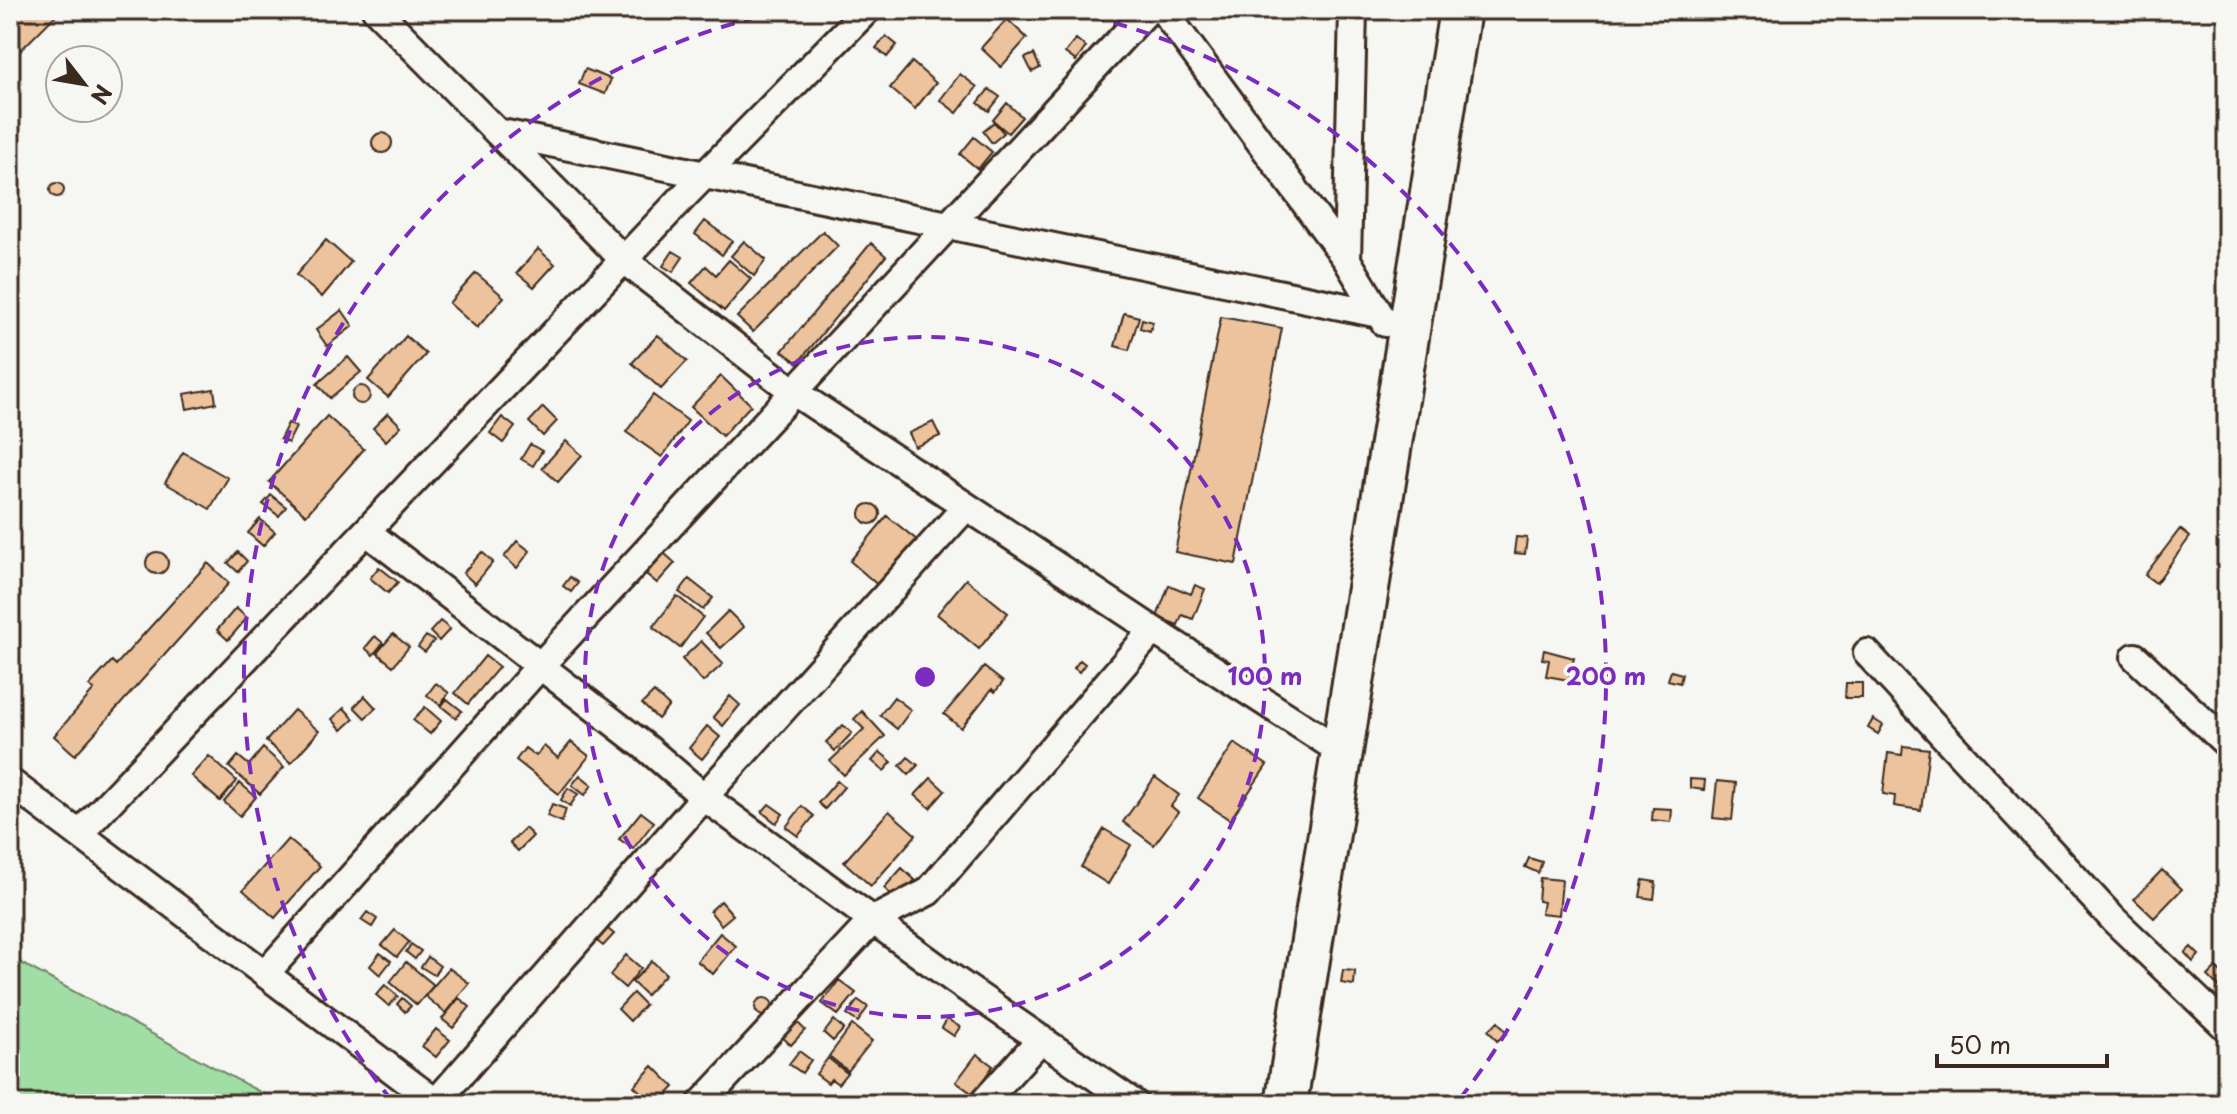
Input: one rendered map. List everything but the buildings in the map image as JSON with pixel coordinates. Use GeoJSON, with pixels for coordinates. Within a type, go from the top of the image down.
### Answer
{"type":"FeatureCollection","features":[{"type":"Feature","properties":{"kind":"main road"},"geometry":{"type":"LineString","coordinates":[[1286,1104],[1460,10]]}},
{"type":"Feature","properties":{"kind":"street"},"geometry":{"type":"LineString","coordinates":[[376,10],[624,260],[794,392],[965,508],[1342,752]]}},
{"type":"Feature","properties":{"kind":"street"},"geometry":{"type":"LineString","coordinates":[[79,834],[704,175],[867,10]]}},
{"type":"Feature","properties":{"kind":"street"},"geometry":{"type":"LineString","coordinates":[[265,974],[540,666],[1148,10]]}},
{"type":"Feature","properties":{"kind":"street"},"geometry":{"type":"LineString","coordinates":[[1163,10],[1347,260],[1379,314],[1406,350]]}},
{"type":"Feature","properties":{"kind":"street"},"geometry":{"type":"LineString","coordinates":[[1347,260],[1353,10]]}},
{"type":"Feature","properties":{"kind":"street"},"geometry":{"type":"LineString","coordinates":[[497,132],[1379,314]]}},
{"type":"Feature","properties":{"kind":"street"},"geometry":{"type":"LineString","coordinates":[[10,782],[437,1103],[704,797],[965,508]]}},
{"type":"Feature","properties":{"kind":"street"},"geometry":{"type":"LineString","coordinates":[[367,532],[704,797],[1135,1104]]}},
{"type":"Feature","properties":{"kind":"street"},"geometry":{"type":"LineString","coordinates":[[701,1104],[873,920],[928,892],[1153,630]]}},
{"type":"Feature","properties":{"kind":"street"},"geometry":{"type":"LineString","coordinates":[[1867,653],[2114,920],[2227,1028]]}},
{"type":"Feature","properties":{"kind":"street"},"geometry":{"type":"LineString","coordinates":[[2135,657],[2227,744]]}},
{"type":"Feature","properties":{"kind":"street"},"geometry":{"type":"LineString","coordinates":[[982,1104],[1041,1039]]}},
{"type":"Feature","properties":{"kind":"green space"},"geometry":{"type":"Polygon","coordinates":[[[10,957],[282,1104],[10,1104],[10,957]]]}}]}
